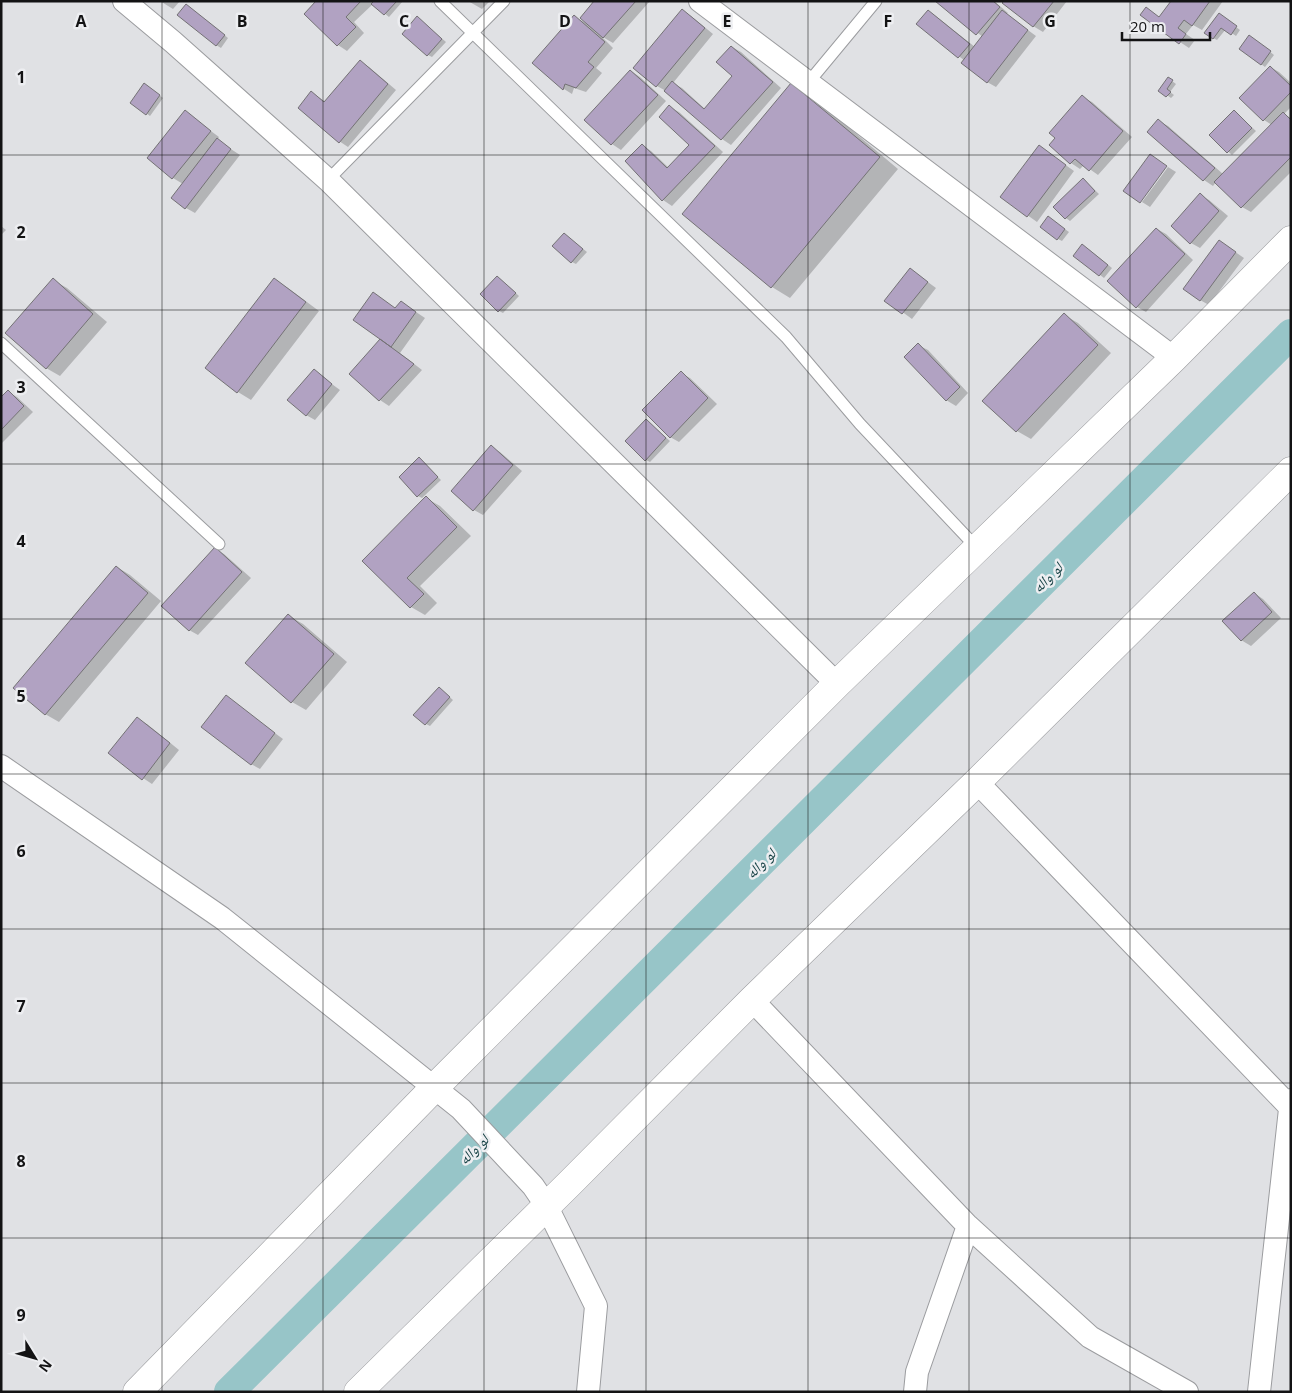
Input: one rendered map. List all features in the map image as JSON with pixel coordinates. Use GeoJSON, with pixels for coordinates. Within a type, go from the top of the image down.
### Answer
{"type":"FeatureCollection","features":[{"type":"Feature","properties":{"kind":"street"},"geometry":{"type":"LineString","coordinates":[[124,1],[328,180],[837,684]]}},
{"type":"Feature","properties":{"kind":"street"},"geometry":{"type":"LineString","coordinates":[[700,1],[1174,358]]}},
{"type":"Feature","properties":{"kind":"street"},"geometry":{"type":"LineString","coordinates":[[136,1392],[434,1088],[837,684],[1174,358],[1291,240]]}},
{"type":"Feature","properties":{"kind":"street"},"geometry":{"type":"LineString","coordinates":[[358,1392],[540,1196],[570,1183],[752,1000],[977,782],[1291,471]]}},
{"type":"Feature","properties":{"kind":"street"},"geometry":{"type":"LineString","coordinates":[[1,766],[222,918],[461,1109],[540,1196],[596,1306],[588,1392]]}},
{"type":"Feature","properties":{"kind":"street"},"geometry":{"type":"LineString","coordinates":[[977,782],[1290,1103],[1259,1392]]}},
{"type":"Feature","properties":{"kind":"street"},"geometry":{"type":"LineString","coordinates":[[752,1000],[968,1226],[1090,1337],[1187,1392]]}},
{"type":"Feature","properties":{"kind":"street"},"geometry":{"type":"LineString","coordinates":[[915,1392],[917,1372],[968,1226]]}},
{"type":"Feature","properties":{"kind":"lane"},"geometry":{"type":"LineString","coordinates":[[440,1],[786,337],[860,424],[977,548]]}},
{"type":"Feature","properties":{"kind":"lane"},"geometry":{"type":"LineString","coordinates":[[328,180],[504,1]]}},
{"type":"Feature","properties":{"kind":"lane"},"geometry":{"type":"LineString","coordinates":[[808,83],[876,1]]}},
{"type":"Feature","properties":{"kind":"lane"},"geometry":{"type":"LineString","coordinates":[[1,343],[220,544]]}},
{"type":"Feature","properties":{"kind":"building"},"geometry":{"type":"Polygon","coordinates":[[[316,1],[361,1],[346,17],[356,27],[337,46],[304,14],[316,1]]]}},
{"type":"Feature","properties":{"kind":"building"},"geometry":{"type":"Polygon","coordinates":[[[374,1],[397,1],[384,15],[371,4],[374,1]]]}},
{"type":"Feature","properties":{"kind":"building"},"geometry":{"type":"Polygon","coordinates":[[[594,1],[636,1],[603,38],[580,18],[594,1]]]}},
{"type":"Feature","properties":{"kind":"building"},"geometry":{"type":"Polygon","coordinates":[[[935,1],[993,1],[1000,7],[976,35],[935,1]]]}},
{"type":"Feature","properties":{"kind":"building"},"geometry":{"type":"Polygon","coordinates":[[[1004,1],[1054,1],[1033,27],[1002,3],[1004,1]]]}},
{"type":"Feature","properties":{"kind":"building"},"geometry":{"type":"Polygon","coordinates":[[[1171,1],[1210,1],[1192,26],[1184,20],[1178,28],[1186,34],[1179,44],[1140,15],[1146,7],[1159,17],[1171,1]]]}},
{"type":"Feature","properties":{"kind":"building"},"geometry":{"type":"Polygon","coordinates":[[[186,4],[225,35],[216,46],[177,15],[186,4]]]}},
{"type":"Feature","properties":{"kind":"building"},"geometry":{"type":"Polygon","coordinates":[[[682,9],[705,28],[656,87],[633,68],[682,9]]]}},
{"type":"Feature","properties":{"kind":"building"},"geometry":{"type":"Polygon","coordinates":[[[928,10],[970,44],[958,58],[916,24],[928,10]]]}},
{"type":"Feature","properties":{"kind":"building"},"geometry":{"type":"Polygon","coordinates":[[[1002,10],[1028,30],[987,83],[961,63],[1002,10]]]}},
{"type":"Feature","properties":{"kind":"building"},"geometry":{"type":"Polygon","coordinates":[[[1219,13],[1237,26],[1231,35],[1221,28],[1213,39],[1204,33],[1219,13]]]}},
{"type":"Feature","properties":{"kind":"building"},"geometry":{"type":"Polygon","coordinates":[[[574,15],[605,42],[588,62],[594,67],[576,88],[565,84],[563,90],[532,63],[574,15]]]}},
{"type":"Feature","properties":{"kind":"building"},"geometry":{"type":"Polygon","coordinates":[[[417,16],[442,39],[427,56],[402,34],[417,16]]]}},
{"type":"Feature","properties":{"kind":"building"},"geometry":{"type":"Polygon","coordinates":[[[1249,35],[1271,51],[1261,65],[1239,49],[1249,35]]]}},
{"type":"Feature","properties":{"kind":"building"},"geometry":{"type":"Polygon","coordinates":[[[731,46],[773,82],[721,140],[664,91],[672,81],[704,109],[732,76],[716,62],[731,46]]]}},
{"type":"Feature","properties":{"kind":"building"},"geometry":{"type":"Polygon","coordinates":[[[360,60],[388,84],[339,143],[298,108],[311,91],[324,102],[360,60]]]}},
{"type":"Feature","properties":{"kind":"building"},"geometry":{"type":"Polygon","coordinates":[[[1270,66],[1291,86],[1291,92],[1263,121],[1239,98],[1270,66]]]}},
{"type":"Feature","properties":{"kind":"building"},"geometry":{"type":"Polygon","coordinates":[[[630,70],[658,95],[611,145],[584,120],[630,70]]]}},
{"type":"Feature","properties":{"kind":"building"},"geometry":{"type":"Polygon","coordinates":[[[1168,77],[1173,80],[1167,89],[1171,92],[1166,97],[1158,91],[1168,77]]]}},
{"type":"Feature","properties":{"kind":"building"},"geometry":{"type":"Polygon","coordinates":[[[144,83],[160,95],[146,115],[130,103],[144,83]]]}},
{"type":"Feature","properties":{"kind":"building"},"geometry":{"type":"Polygon","coordinates":[[[791,83],[880,157],[771,288],[682,214],[791,83]]]}},
{"type":"Feature","properties":{"kind":"building"},"geometry":{"type":"Polygon","coordinates":[[[1082,95],[1123,131],[1089,171],[1075,159],[1070,164],[1049,145],[1055,138],[1049,133],[1082,95]]]}},
{"type":"Feature","properties":{"kind":"building"},"geometry":{"type":"Polygon","coordinates":[[[669,105],[715,146],[662,201],[625,161],[642,144],[667,168],[689,145],[659,117],[669,105]]]}},
{"type":"Feature","properties":{"kind":"building"},"geometry":{"type":"Polygon","coordinates":[[[185,110],[211,131],[172,179],[147,158],[185,110]]]}},
{"type":"Feature","properties":{"kind":"building"},"geometry":{"type":"Polygon","coordinates":[[[1234,110],[1252,128],[1227,153],[1209,135],[1234,110]]]}},
{"type":"Feature","properties":{"kind":"building"},"geometry":{"type":"Polygon","coordinates":[[[1283,112],[1291,120],[1291,157],[1241,208],[1214,182],[1283,112]]]}},
{"type":"Feature","properties":{"kind":"building"},"geometry":{"type":"Polygon","coordinates":[[[1158,119],[1215,168],[1203,181],[1147,132],[1158,119]]]}},
{"type":"Feature","properties":{"kind":"building"},"geometry":{"type":"Polygon","coordinates":[[[217,138],[231,149],[185,209],[171,198],[217,138]]]}},
{"type":"Feature","properties":{"kind":"building"},"geometry":{"type":"Polygon","coordinates":[[[1039,145],[1066,165],[1027,217],[1000,197],[1039,145]]]}},
{"type":"Feature","properties":{"kind":"building"},"geometry":{"type":"Polygon","coordinates":[[[1150,154],[1167,166],[1140,203],[1123,191],[1150,154]]]}},
{"type":"Feature","properties":{"kind":"building"},"geometry":{"type":"Polygon","coordinates":[[[1083,178],[1095,191],[1065,219],[1053,207],[1083,178]]]}},
{"type":"Feature","properties":{"kind":"building"},"geometry":{"type":"Polygon","coordinates":[[[1200,193],[1219,211],[1190,244],[1171,226],[1200,193]]]}},
{"type":"Feature","properties":{"kind":"building"},"geometry":{"type":"Polygon","coordinates":[[[1048,216],[1065,229],[1057,240],[1040,227],[1048,216]]]}},
{"type":"Feature","properties":{"kind":"building"},"geometry":{"type":"Polygon","coordinates":[[[1156,228],[1185,254],[1136,308],[1107,281],[1156,228]]]}},
{"type":"Feature","properties":{"kind":"building"},"geometry":{"type":"Polygon","coordinates":[[[564,233],[583,249],[571,263],[552,246],[564,233]]]}},
{"type":"Feature","properties":{"kind":"building"},"geometry":{"type":"Polygon","coordinates":[[[1219,240],[1236,252],[1200,301],[1183,289],[1219,240]]]}},
{"type":"Feature","properties":{"kind":"building"},"geometry":{"type":"Polygon","coordinates":[[[1082,244],[1108,265],[1099,276],[1073,256],[1082,244]]]}},
{"type":"Feature","properties":{"kind":"building"},"geometry":{"type":"Polygon","coordinates":[[[910,268],[928,282],[902,314],[884,301],[910,268]]]}},
{"type":"Feature","properties":{"kind":"building"},"geometry":{"type":"Polygon","coordinates":[[[497,276],[516,293],[498,312],[480,294],[497,276]]]}},
{"type":"Feature","properties":{"kind":"building"},"geometry":{"type":"Polygon","coordinates":[[[53,278],[93,314],[46,369],[5,333],[53,278]]]}},
{"type":"Feature","properties":{"kind":"building"},"geometry":{"type":"Polygon","coordinates":[[[274,278],[306,302],[237,393],[205,368],[274,278]]]}},
{"type":"Feature","properties":{"kind":"building"},"geometry":{"type":"Polygon","coordinates":[[[373,292],[395,308],[401,301],[416,312],[391,347],[353,320],[373,292]]]}},
{"type":"Feature","properties":{"kind":"building"},"geometry":{"type":"Polygon","coordinates":[[[1064,313],[1098,345],[1016,432],[982,401],[1064,313]]]}},
{"type":"Feature","properties":{"kind":"building"},"geometry":{"type":"Polygon","coordinates":[[[380,339],[414,364],[379,401],[349,374],[380,339]]]}},
{"type":"Feature","properties":{"kind":"building"},"geometry":{"type":"Polygon","coordinates":[[[918,343],[960,387],[946,401],[904,357],[918,343]]]}},
{"type":"Feature","properties":{"kind":"building"},"geometry":{"type":"Polygon","coordinates":[[[314,369],[332,384],[306,416],[287,400],[314,369]]]}},
{"type":"Feature","properties":{"kind":"building"},"geometry":{"type":"Polygon","coordinates":[[[681,371],[708,398],[670,438],[642,410],[681,371]]]}},
{"type":"Feature","properties":{"kind":"building"},"geometry":{"type":"Polygon","coordinates":[[[8,390],[24,406],[1,430],[1,397],[8,390]]]}},
{"type":"Feature","properties":{"kind":"building"},"geometry":{"type":"Polygon","coordinates":[[[646,419],[666,438],[645,461],[625,441],[646,419]]]}},
{"type":"Feature","properties":{"kind":"building"},"geometry":{"type":"Polygon","coordinates":[[[491,445],[513,465],[473,511],[451,491],[491,445]]]}},
{"type":"Feature","properties":{"kind":"building"},"geometry":{"type":"Polygon","coordinates":[[[419,457],[438,477],[417,497],[399,477],[419,457]]]}},
{"type":"Feature","properties":{"kind":"building"},"geometry":{"type":"Polygon","coordinates":[[[426,496],[457,527],[407,578],[424,594],[410,608],[362,561],[426,496]]]}},
{"type":"Feature","properties":{"kind":"building"},"geometry":{"type":"Polygon","coordinates":[[[215,547],[242,572],[189,631],[161,606],[215,547]]]}},
{"type":"Feature","properties":{"kind":"building"},"geometry":{"type":"Polygon","coordinates":[[[116,566],[148,593],[45,715],[13,688],[116,566]]]}},
{"type":"Feature","properties":{"kind":"building"},"geometry":{"type":"Polygon","coordinates":[[[1254,592],[1272,612],[1241,641],[1222,621],[1254,592]]]}},
{"type":"Feature","properties":{"kind":"building"},"geometry":{"type":"Polygon","coordinates":[[[288,614],[334,654],[291,703],[245,663],[288,614]]]}},
{"type":"Feature","properties":{"kind":"building"},"geometry":{"type":"Polygon","coordinates":[[[439,687],[450,697],[425,725],[413,715],[439,687]]]}},
{"type":"Feature","properties":{"kind":"building"},"geometry":{"type":"Polygon","coordinates":[[[226,695],[275,733],[251,765],[201,727],[226,695]]]}},
{"type":"Feature","properties":{"kind":"building"},"geometry":{"type":"Polygon","coordinates":[[[137,717],[170,743],[142,780],[108,753],[137,717]]]}},
{"type":"Feature","properties":{"kind":"waterway","name":"لو واله"},"geometry":{"type":"LineString","coordinates":[[229,1392],[1291,334]]}}]}
